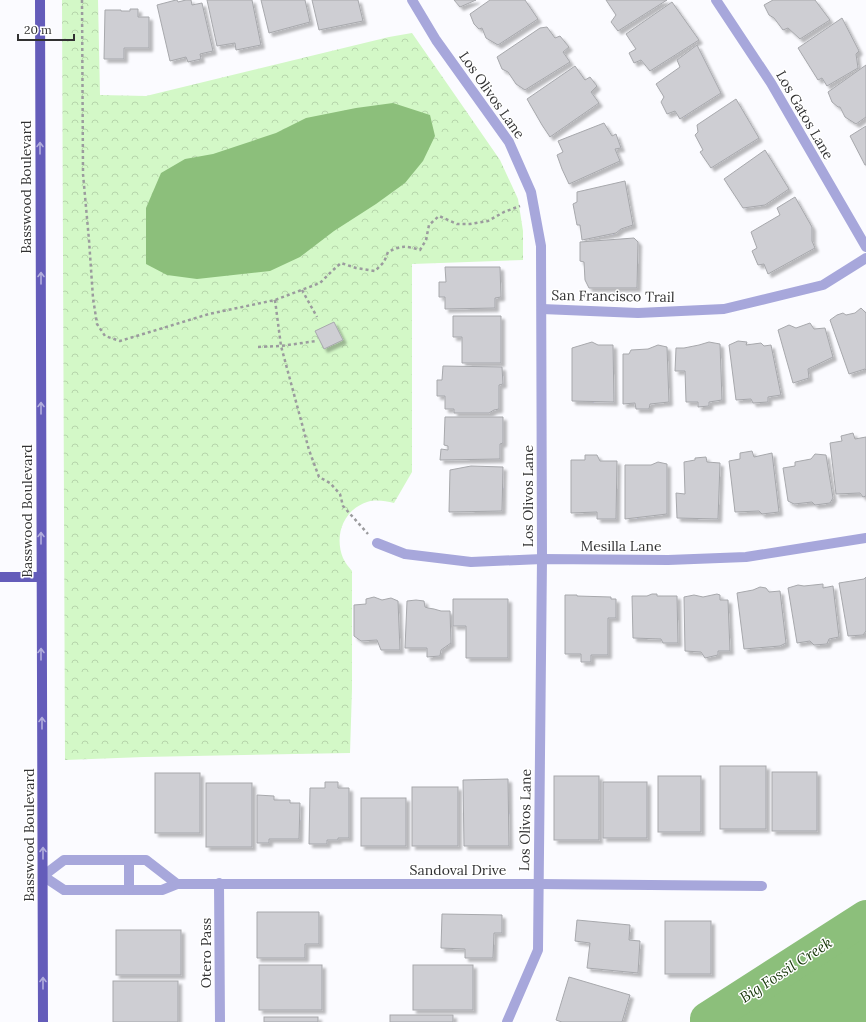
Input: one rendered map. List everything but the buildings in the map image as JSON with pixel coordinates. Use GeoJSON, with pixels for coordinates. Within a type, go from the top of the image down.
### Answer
{"type":"FeatureCollection","features":[{"type":"Feature","properties":{"kind":"main road","name":"Basswood Boulevard"},"geometry":{"type":"LineString","coordinates":[[40,0],[43,1022]]}},
{"type":"Feature","properties":{"kind":"main road"},"geometry":{"type":"LineString","coordinates":[[0,577],[41,577]]}},
{"type":"Feature","properties":{"kind":"street","name":"Los Olivos Lane"},"geometry":{"type":"LineString","coordinates":[[412,0],[436,40],[509,142],[531,192],[541,246],[542,559],[538,950],[507,1022]]}},
{"type":"Feature","properties":{"kind":"street","name":"Los Gatos Lane"},"geometry":{"type":"LineString","coordinates":[[716,0],[771,83],[866,247]]}},
{"type":"Feature","properties":{"kind":"street","name":"San Francisco Trail"},"geometry":{"type":"LineString","coordinates":[[542,309],[638,313],[724,309],[823,286],[866,258]]}},
{"type":"Feature","properties":{"kind":"street","name":"Mesilla Lane"},"geometry":{"type":"LineString","coordinates":[[377,543],[405,554],[471,562],[542,559],[668,560],[746,557],[866,538]]}},
{"type":"Feature","properties":{"kind":"street"},"geometry":{"type":"LineString","coordinates":[[43,876],[64,860],[146,860],[177,884]]}},
{"type":"Feature","properties":{"kind":"street"},"geometry":{"type":"LineString","coordinates":[[129,860],[129,890]]}},
{"type":"Feature","properties":{"kind":"street","name":"Sandoval Drive"},"geometry":{"type":"LineString","coordinates":[[43,876],[64,890],[162,890],[177,884],[219,883],[762,886]]}},
{"type":"Feature","properties":{"kind":"street","name":"Otero Pass"},"geometry":{"type":"LineString","coordinates":[[219,883],[220,1022]]}},
{"type":"Feature","properties":{"kind":"path"},"geometry":{"type":"LineString","coordinates":[[82,0],[82,174],[93,298],[97,324],[105,336],[120,341],[209,314],[275,300],[320,283],[341,263],[356,268],[375,271],[384,262],[388,252],[398,247],[420,250],[426,240],[429,225],[439,216],[457,224],[470,224],[488,221],[519,206],[533,204]]}},
{"type":"Feature","properties":{"kind":"path"},"geometry":{"type":"LineString","coordinates":[[302,290],[317,317]]}},
{"type":"Feature","properties":{"kind":"path"},"geometry":{"type":"LineString","coordinates":[[275,300],[281,346],[309,450],[319,477],[330,483],[340,494],[343,506],[377,543]]}},
{"type":"Feature","properties":{"kind":"path"},"geometry":{"type":"LineString","coordinates":[[258,347],[281,346],[316,341]]}},
{"type":"Feature","properties":{"kind":"green space"},"geometry":{"type":"Polygon","coordinates":[[[62,0],[98,0],[100,95],[146,96],[389,37],[412,33],[500,160],[518,199],[523,231],[523,260],[412,264],[412,472],[394,503],[374,501],[367,502],[359,506],[346,517],[340,533],[340,550],[343,558],[352,571],[352,689],[350,753],[65,760],[62,0]]]}},
{"type":"Feature","properties":{"kind":"shaded area"},"geometry":{"type":"Polygon","coordinates":[[[393,103],[430,115],[435,136],[423,161],[405,183],[334,231],[300,257],[270,271],[197,279],[167,275],[146,264],[146,208],[161,173],[185,159],[213,154],[276,133],[306,118],[356,108],[393,103]]]}},
{"type":"Feature","properties":{"kind":"shaded area"},"geometry":{"type":"Polygon","coordinates":[[[866,908],[866,1022],[727,1022],[737,1017],[765,988],[835,931],[866,908]]]}},
{"type":"Feature","properties":{"kind":"waterway","name":"Big Fossil Creek"},"geometry":{"type":"LineString","coordinates":[[707,1022],[707,1019],[866,917]]}}]}
